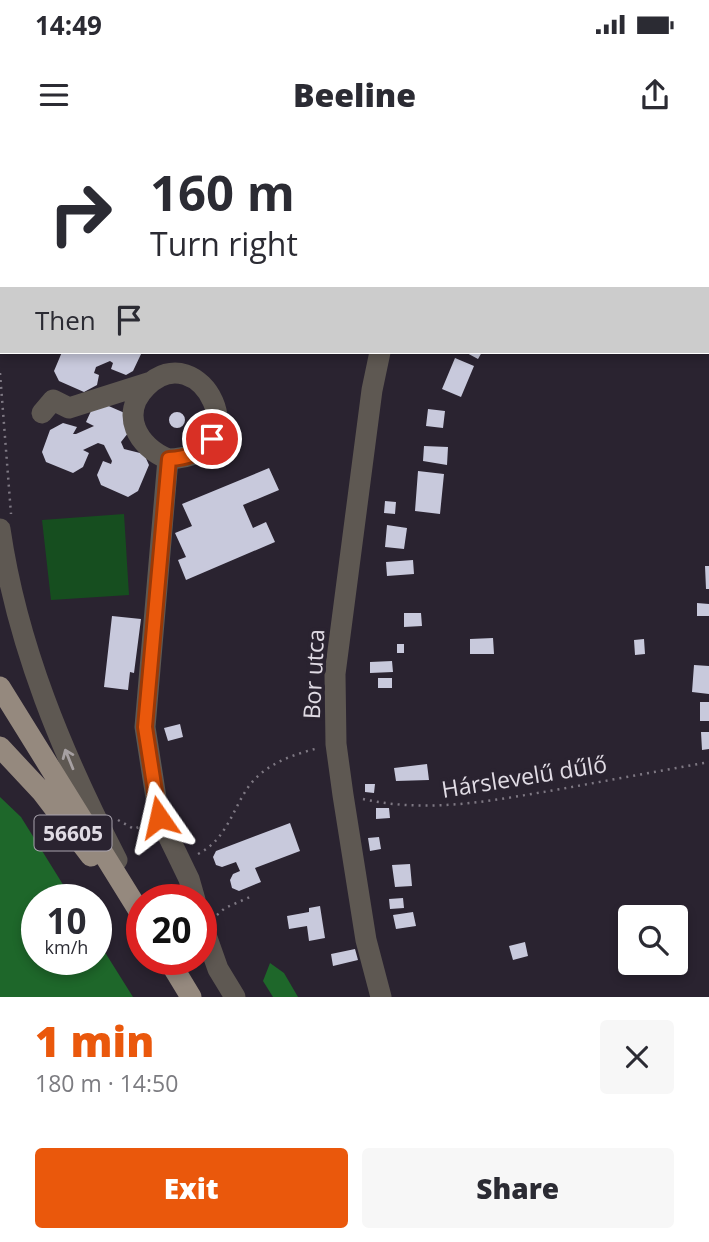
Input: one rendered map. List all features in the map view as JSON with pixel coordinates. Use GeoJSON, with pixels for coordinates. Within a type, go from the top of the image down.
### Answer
{"type":"FeatureCollection","features":[{"type":"Feature","properties":{"kind":"main road"},"geometry":{"type":"LineString","coordinates":[[0,687],[126,890]]}},
{"type":"Feature","properties":{"kind":"main road","name":"56605"},"geometry":{"type":"LineString","coordinates":[[0,747],[42,792],[126,902]]}},
{"type":"Feature","properties":{"kind":"main road"},"geometry":{"type":"LineString","coordinates":[[178,975],[191,997]]}},
{"type":"Feature","properties":{"kind":"street","name":"Bor utca"},"geometry":{"type":"LineString","coordinates":[[380,354],[372,390],[335,674],[336,744],[343,795],[366,940],[381,997]]}},
{"type":"Feature","properties":{"kind":"street"},"geometry":{"type":"LineString","coordinates":[[42,413],[53,400],[69,408],[116,391],[174,375],[198,380],[210,392],[217,407],[218,424],[206,445],[185,458],[169,459],[153,453],[141,441],[134,426],[134,410],[139,394],[151,382]]}},
{"type":"Feature","properties":{"kind":"street"},"geometry":{"type":"LineString","coordinates":[[116,391],[134,410]]}},
{"type":"Feature","properties":{"kind":"street"},"geometry":{"type":"LineString","coordinates":[[169,459],[145,727],[161,821],[189,884]]}},
{"type":"Feature","properties":{"kind":"street"},"geometry":{"type":"LineString","coordinates":[[6,523],[15,608],[36,679],[81,790],[129,884]]}},
{"type":"Feature","properties":{"kind":"street"},"geometry":{"type":"LineString","coordinates":[[217,966],[235,997]]}},
{"type":"Feature","properties":{"kind":"path"},"geometry":{"type":"LineString","coordinates":[[0,373],[6,523]]}},
{"type":"Feature","properties":{"kind":"path"},"geometry":{"type":"LineString","coordinates":[[185,871],[221,838],[251,784],[280,761],[336,744]]}},
{"type":"Feature","properties":{"kind":"path","name":"Hárslevelű dűlő"},"geometry":{"type":"LineString","coordinates":[[343,795],[391,805],[446,806],[709,762]]}},
{"type":"Feature","properties":{"kind":"path"},"geometry":{"type":"LineString","coordinates":[[112,816],[134,828],[161,821]]}},
{"type":"Feature","properties":{"kind":"path"},"geometry":{"type":"LineString","coordinates":[[225,908],[250,897]]}},
{"type":"Feature","properties":{"kind":"green space"},"geometry":{"type":"Polygon","coordinates":[[[124,514],[129,595],[51,600],[42,520],[124,514]]]}},
{"type":"Feature","properties":{"kind":"green space"},"geometry":{"type":"Polygon","coordinates":[[[0,797],[21,817],[63,884],[21,884],[21,975],[112,975],[112,964],[133,997],[0,997],[0,797]]]}},
{"type":"Feature","properties":{"kind":"green space"},"geometry":{"type":"Polygon","coordinates":[[[270,963],[284,973],[298,997],[273,997],[263,981],[270,963]]]}},
{"type":"Feature","properties":{"kind":"building"},"geometry":{"type":"Polygon","coordinates":[[[61,354],[141,354],[133,371],[126,375],[111,369],[113,363],[110,361],[96,367],[94,373],[99,375],[97,385],[84,392],[59,381],[54,371],[61,354]]]}},
{"type":"Feature","properties":{"kind":"building"},"geometry":{"type":"Polygon","coordinates":[[[455,358],[474,366],[461,397],[442,389],[455,358]]]}},
{"type":"Feature","properties":{"kind":"building"},"geometry":{"type":"Polygon","coordinates":[[[104,404],[127,414],[132,428],[121,442],[124,449],[144,454],[149,465],[138,491],[128,497],[101,485],[97,475],[103,461],[111,464],[112,461],[104,445],[98,443],[83,450],[89,453],[83,467],[73,473],[46,462],[42,452],[50,430],[63,423],[77,427],[73,434],[76,434],[94,426],[86,422],[91,411],[104,404]]]}},
{"type":"Feature","properties":{"kind":"building"},"geometry":{"type":"Polygon","coordinates":[[[428,409],[445,411],[443,428],[426,426],[428,409]]]}},
{"type":"Feature","properties":{"kind":"building"},"geometry":{"type":"Polygon","coordinates":[[[174,412],[180,412],[185,420],[183,426],[174,428],[169,423],[169,417],[174,412]]]}},
{"type":"Feature","properties":{"kind":"building"},"geometry":{"type":"Polygon","coordinates":[[[424,446],[448,447],[447,465],[423,461],[424,446]]]}},
{"type":"Feature","properties":{"kind":"building"},"geometry":{"type":"Polygon","coordinates":[[[269,468],[279,490],[243,505],[253,528],[266,522],[275,542],[186,580],[178,560],[186,557],[175,533],[192,526],[182,504],[269,468]]]}},
{"type":"Feature","properties":{"kind":"building"},"geometry":{"type":"Polygon","coordinates":[[[418,471],[444,474],[440,514],[415,511],[418,471]]]}},
{"type":"Feature","properties":{"kind":"building"},"geometry":{"type":"Polygon","coordinates":[[[385,501],[396,502],[395,514],[384,513],[385,501]]]}},
{"type":"Feature","properties":{"kind":"building"},"geometry":{"type":"Polygon","coordinates":[[[387,525],[407,528],[404,549],[385,547],[387,525]]]}},
{"type":"Feature","properties":{"kind":"building"},"geometry":{"type":"Polygon","coordinates":[[[413,560],[414,574],[387,576],[386,562],[413,560]]]}},
{"type":"Feature","properties":{"kind":"building"},"geometry":{"type":"Polygon","coordinates":[[[705,566],[709,566],[709,589],[706,589],[705,566]]]}},
{"type":"Feature","properties":{"kind":"building"},"geometry":{"type":"Polygon","coordinates":[[[697,603],[709,604],[709,616],[697,616],[697,603]]]}},
{"type":"Feature","properties":{"kind":"building"},"geometry":{"type":"Polygon","coordinates":[[[404,613],[421,613],[422,626],[404,627],[404,613]]]}},
{"type":"Feature","properties":{"kind":"building"},"geometry":{"type":"Polygon","coordinates":[[[112,616],[141,619],[134,673],[130,672],[128,690],[104,687],[112,616]]]}},
{"type":"Feature","properties":{"kind":"building"},"geometry":{"type":"Polygon","coordinates":[[[493,638],[494,654],[470,654],[470,639],[493,638]]]}},
{"type":"Feature","properties":{"kind":"building"},"geometry":{"type":"Polygon","coordinates":[[[644,639],[645,654],[635,655],[634,640],[644,639]]]}},
{"type":"Feature","properties":{"kind":"building"},"geometry":{"type":"Polygon","coordinates":[[[397,644],[404,644],[404,653],[397,653],[397,644]]]}},
{"type":"Feature","properties":{"kind":"building"},"geometry":{"type":"Polygon","coordinates":[[[392,661],[393,672],[370,673],[370,662],[392,661]]]}},
{"type":"Feature","properties":{"kind":"building"},"geometry":{"type":"Polygon","coordinates":[[[694,665],[709,666],[709,694],[692,692],[694,665]]]}},
{"type":"Feature","properties":{"kind":"building"},"geometry":{"type":"Polygon","coordinates":[[[378,678],[392,678],[392,688],[378,688],[378,678]]]}},
{"type":"Feature","properties":{"kind":"building"},"geometry":{"type":"Polygon","coordinates":[[[700,702],[709,702],[709,721],[700,721],[700,702]]]}},
{"type":"Feature","properties":{"kind":"building"},"geometry":{"type":"Polygon","coordinates":[[[180,724],[183,737],[168,741],[164,728],[180,724]]]}},
{"type":"Feature","properties":{"kind":"building"},"geometry":{"type":"Polygon","coordinates":[[[701,732],[709,732],[709,749],[702,750],[701,732]]]}},
{"type":"Feature","properties":{"kind":"building"},"geometry":{"type":"Polygon","coordinates":[[[427,764],[429,780],[396,781],[394,768],[427,764]]]}},
{"type":"Feature","properties":{"kind":"building"},"geometry":{"type":"Polygon","coordinates":[[[365,784],[375,784],[374,793],[365,792],[365,784]]]}},
{"type":"Feature","properties":{"kind":"building"},"geometry":{"type":"Polygon","coordinates":[[[376,808],[389,808],[390,818],[376,819],[376,808]]]}},
{"type":"Feature","properties":{"kind":"building"},"geometry":{"type":"Polygon","coordinates":[[[290,823],[300,851],[255,868],[261,882],[239,891],[232,888],[230,880],[233,874],[240,871],[236,862],[222,867],[216,865],[213,857],[216,851],[290,823]]]}},
{"type":"Feature","properties":{"kind":"building"},"geometry":{"type":"Polygon","coordinates":[[[379,837],[381,849],[370,851],[368,838],[379,837]]]}},
{"type":"Feature","properties":{"kind":"building"},"geometry":{"type":"Polygon","coordinates":[[[410,864],[412,886],[395,887],[392,865],[410,864]]]}},
{"type":"Feature","properties":{"kind":"building"},"geometry":{"type":"Polygon","coordinates":[[[403,898],[404,908],[390,909],[389,899],[403,898]]]}},
{"type":"Feature","properties":{"kind":"building"},"geometry":{"type":"Polygon","coordinates":[[[320,906],[325,938],[309,941],[307,926],[289,929],[287,916],[309,912],[309,908],[320,906]]]}},
{"type":"Feature","properties":{"kind":"building"},"geometry":{"type":"Polygon","coordinates":[[[413,912],[416,926],[396,929],[393,915],[413,912]]]}},
{"type":"Feature","properties":{"kind":"building"},"geometry":{"type":"Polygon","coordinates":[[[525,942],[528,956],[513,960],[509,946],[525,942]]]}},
{"type":"Feature","properties":{"kind":"building"},"geometry":{"type":"Polygon","coordinates":[[[355,949],[358,960],[333,966],[331,954],[355,949]]]}},
{"type":"Feature","properties":{"kind":"route"},"geometry":{"type":"LineString","coordinates":[[159,817],[145,727],[169,459],[185,458],[200,452],[212,439]]}}]}
